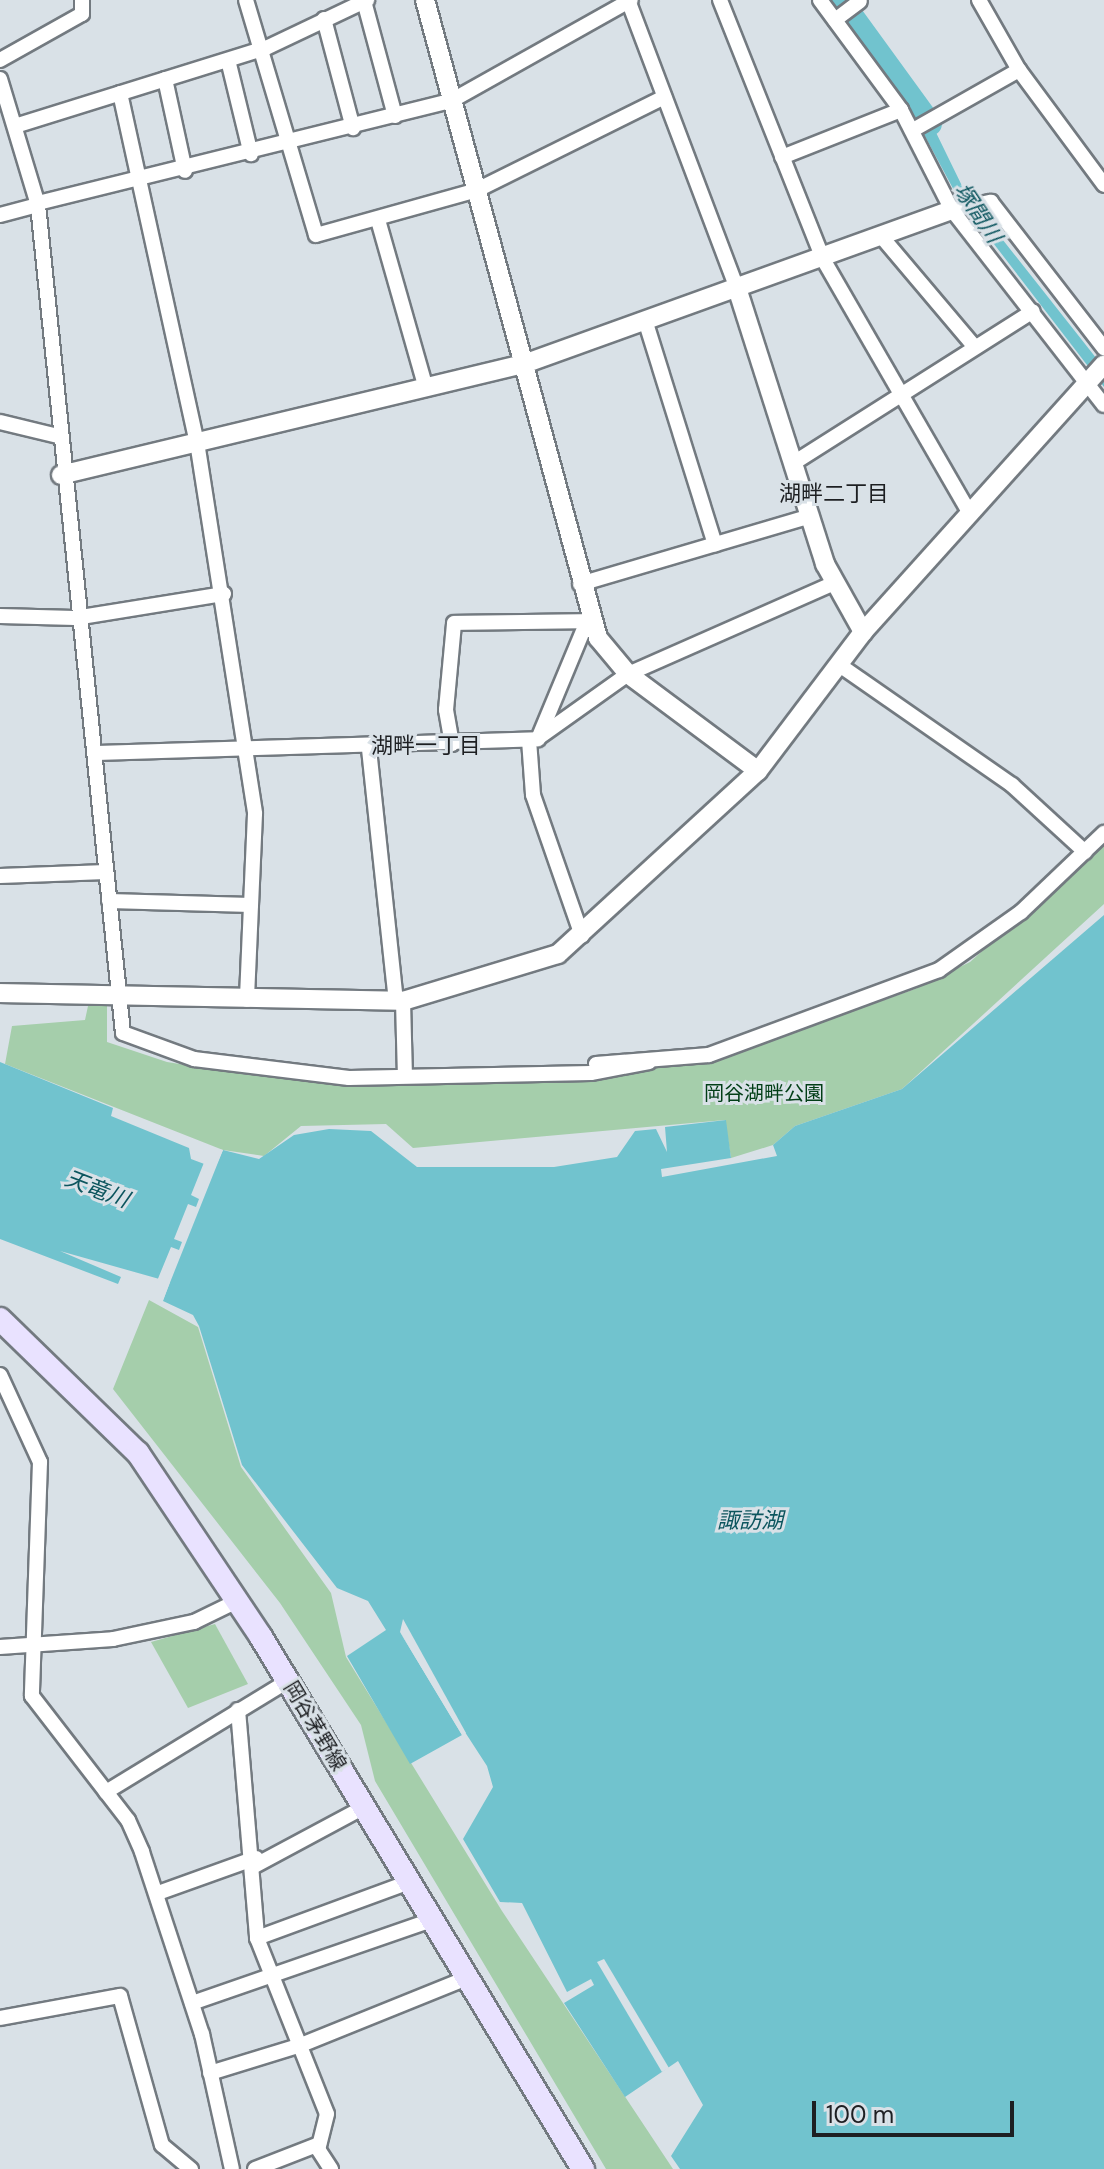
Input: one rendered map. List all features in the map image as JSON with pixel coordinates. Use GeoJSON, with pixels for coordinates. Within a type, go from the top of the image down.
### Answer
{"type":"FeatureCollection","features":[{"type":"Feature","properties":{"kind":"main road","name":"岡谷茅野線"},"geometry":{"type":"LineString","coordinates":[[0,1319],[138,1453],[288,1681],[583,2169]]}},
{"type":"Feature","properties":{"kind":"street"},"geometry":{"type":"LineString","coordinates":[[0,60],[82,14],[82,0]]}},
{"type":"Feature","properties":{"kind":"street"},"geometry":{"type":"LineString","coordinates":[[246,0],[266,48],[316,235],[477,190],[664,97]]}},
{"type":"Feature","properties":{"kind":"street"},"geometry":{"type":"LineString","coordinates":[[425,0],[524,364],[589,621],[605,653],[628,674],[758,771]]}},
{"type":"Feature","properties":{"kind":"street"},"geometry":{"type":"LineString","coordinates":[[720,0],[823,259],[898,395],[970,514]]}},
{"type":"Feature","properties":{"kind":"street"},"geometry":{"type":"LineString","coordinates":[[820,0],[915,128],[956,209],[1104,405]]}},
{"type":"Feature","properties":{"kind":"street"},"geometry":{"type":"LineString","coordinates":[[979,0],[1019,70],[1104,185]]}},
{"type":"Feature","properties":{"kind":"street"},"geometry":{"type":"LineString","coordinates":[[15,126],[266,48],[365,1],[395,116]]}},
{"type":"Feature","properties":{"kind":"street"},"geometry":{"type":"LineString","coordinates":[[0,215],[291,145],[451,101],[629,1],[738,291],[808,517],[834,583],[863,632]]}},
{"type":"Feature","properties":{"kind":"street"},"geometry":{"type":"LineString","coordinates":[[837,19],[860,1]]}},
{"type":"Feature","properties":{"kind":"street"},"geometry":{"type":"LineString","coordinates":[[324,19],[353,128]]}},
{"type":"Feature","properties":{"kind":"street"},"geometry":{"type":"LineString","coordinates":[[228,60],[251,154]]}},
{"type":"Feature","properties":{"kind":"street"},"geometry":{"type":"LineString","coordinates":[[915,128],[1019,70]]}},
{"type":"Feature","properties":{"kind":"street"},"geometry":{"type":"LineString","coordinates":[[0,79],[38,204],[75,618],[96,753],[123,1033],[157,1050],[330,1073],[498,1074],[584,1070],[727,1050],[939,970],[1021,912],[1104,833]]}},
{"type":"Feature","properties":{"kind":"street"},"geometry":{"type":"LineString","coordinates":[[165,79],[185,171]]}},
{"type":"Feature","properties":{"kind":"street"},"geometry":{"type":"LineString","coordinates":[[120,93],[136,181],[197,442],[224,594],[255,814],[247,1000]]}},
{"type":"Feature","properties":{"kind":"street"},"geometry":{"type":"LineString","coordinates":[[782,157],[901,110]]}},
{"type":"Feature","properties":{"kind":"street"},"geometry":{"type":"LineString","coordinates":[[61,475],[524,364],[738,291],[956,209],[991,202],[1104,348]]}},
{"type":"Feature","properties":{"kind":"street"},"geometry":{"type":"LineString","coordinates":[[378,220],[426,388]]}},
{"type":"Feature","properties":{"kind":"street"},"geometry":{"type":"LineString","coordinates":[[881,236],[974,346]]}},
{"type":"Feature","properties":{"kind":"street"},"geometry":{"type":"LineString","coordinates":[[792,464],[1033,311]]}},
{"type":"Feature","properties":{"kind":"street"},"geometry":{"type":"LineString","coordinates":[[646,323],[715,545]]}},
{"type":"Feature","properties":{"kind":"street"},"geometry":{"type":"LineString","coordinates":[[0,993],[400,1001],[558,954],[582,936],[668,847],[758,771],[863,632],[1104,364]]}},
{"type":"Feature","properties":{"kind":"street"},"geometry":{"type":"LineString","coordinates":[[0,422],[58,436]]}},
{"type":"Feature","properties":{"kind":"street"},"geometry":{"type":"LineString","coordinates":[[580,584],[808,517]]}},
{"type":"Feature","properties":{"kind":"street"},"geometry":{"type":"LineString","coordinates":[[96,753],[369,749],[533,739],[628,674],[834,583]]}},
{"type":"Feature","properties":{"kind":"street"},"geometry":{"type":"LineString","coordinates":[[0,616],[75,618],[224,594]]}},
{"type":"Feature","properties":{"kind":"street"},"geometry":{"type":"LineString","coordinates":[[582,936],[533,795],[533,739],[589,621]]}},
{"type":"Feature","properties":{"kind":"street"},"geometry":{"type":"LineString","coordinates":[[452,744],[446,710],[454,623],[589,621]]}},
{"type":"Feature","properties":{"kind":"street"},"geometry":{"type":"LineString","coordinates":[[838,664],[1012,785],[1085,852]]}},
{"type":"Feature","properties":{"kind":"street"},"geometry":{"type":"LineString","coordinates":[[369,749],[400,1001],[405,1073]]}},
{"type":"Feature","properties":{"kind":"street"},"geometry":{"type":"LineString","coordinates":[[0,876],[106,872]]}},
{"type":"Feature","properties":{"kind":"street"},"geometry":{"type":"LineString","coordinates":[[109,901],[251,905]]}},
{"type":"Feature","properties":{"kind":"street"},"geometry":{"type":"LineString","coordinates":[[0,1375],[40,1462],[29,1679],[41,1713],[128,1820],[158,1893],[192,2003],[232,2169]]}},
{"type":"Feature","properties":{"kind":"street"},"geometry":{"type":"LineString","coordinates":[[0,1647],[113,1639],[194,1622],[237,1601]]}},
{"type":"Feature","properties":{"kind":"street"},"geometry":{"type":"LineString","coordinates":[[106,1792],[288,1681]]}},
{"type":"Feature","properties":{"kind":"street"},"geometry":{"type":"LineString","coordinates":[[238,1710],[240,1782],[256,1862],[257,1938],[269,1977],[301,2045],[327,2114],[319,2144],[331,2169]]}},
{"type":"Feature","properties":{"kind":"street"},"geometry":{"type":"LineString","coordinates":[[158,1893],[256,1862],[364,1807]]}},
{"type":"Feature","properties":{"kind":"street"},"geometry":{"type":"LineString","coordinates":[[257,1938],[409,1882]]}},
{"type":"Feature","properties":{"kind":"street"},"geometry":{"type":"LineString","coordinates":[[192,2003],[432,1920]]}},
{"type":"Feature","properties":{"kind":"street"},"geometry":{"type":"LineString","coordinates":[[210,2073],[301,2045],[469,1977]]}},
{"type":"Feature","properties":{"kind":"street"},"geometry":{"type":"LineString","coordinates":[[0,2018],[120,1996],[162,2145],[191,2169]]}},
{"type":"Feature","properties":{"kind":"street"},"geometry":{"type":"LineString","coordinates":[[255,2169],[319,2144]]}},
{"type":"Feature","properties":{"kind":"green space","name":"岡谷湖畔公園"},"geometry":{"type":"Polygon","coordinates":[[[1104,841],[1104,904],[902,1089],[795,1126],[773,1145],[731,1158],[725,1120],[413,1148],[386,1124],[301,1126],[264,1156],[223,1150],[5,1064],[12,1026],[85,1020],[88,1006],[107,1006],[107,1042],[167,1062],[249,1075],[460,1083],[718,1059],[915,989],[970,962],[1104,841]]]}},
{"type":"Feature","properties":{"kind":"green space"},"geometry":{"type":"Polygon","coordinates":[[[149,1300],[198,1327],[241,1467],[331,1593],[346,1657],[502,1911],[673,2169],[606,2169],[375,1781],[361,1725],[280,1603],[113,1389],[149,1300]]]}},
{"type":"Feature","properties":{"kind":"green space"},"geometry":{"type":"Polygon","coordinates":[[[215,1624],[248,1684],[188,1708],[151,1642],[215,1624]]]}},
{"type":"Feature","properties":{"kind":"water"},"geometry":{"type":"Polygon","coordinates":[[[904,97],[926,112],[965,192],[1104,368],[1104,387],[957,196],[904,97]]]}},
{"type":"Feature","properties":{"kind":"water","name":"諏訪湖"},"geometry":{"type":"Polygon","coordinates":[[[1104,915],[1104,2169],[680,2169],[671,2156],[703,2105],[678,2061],[625,2097],[564,2003],[594,1985],[591,1979],[567,1992],[522,1903],[500,1902],[463,1839],[493,1787],[487,1766],[400,1632],[462,1735],[410,1764],[347,1656],[386,1630],[368,1601],[337,1588],[242,1465],[199,1326],[193,1315],[163,1301],[170,1282],[60,1251],[121,1277],[118,1284],[0,1239],[0,1062],[113,1108],[111,1116],[189,1148],[191,1159],[215,1168],[223,1150],[259,1159],[294,1135],[329,1129],[371,1131],[417,1167],[554,1167],[617,1157],[635,1131],[656,1129],[667,1152],[665,1127],[726,1120],[731,1158],[661,1169],[662,1177],[777,1156],[773,1145],[795,1126],[902,1089],[1104,915]]]}},
{"type":"Feature","properties":{"kind":"pier"},"geometry":{"type":"Polygon","coordinates":[[[219,1149],[223,1150],[161,1305],[165,1284],[157,1281],[171,1247],[179,1250],[182,1242],[174,1239],[188,1204],[196,1207],[199,1199],[191,1195],[205,1160],[213,1163],[219,1149]]]}},
{"type":"Feature","properties":{"kind":"pier"},"geometry":{"type":"Polygon","coordinates":[[[403,1619],[466,1733],[462,1735],[400,1632],[403,1619]]]}},
{"type":"Feature","properties":{"kind":"pier"},"geometry":{"type":"Polygon","coordinates":[[[604,1959],[669,2068],[662,2072],[597,1962],[604,1959]]]}},
{"type":"Feature","properties":{"kind":"waterway","name":"塚間川"},"geometry":{"type":"LineString","coordinates":[[840,0],[930,124]]}},
{"type":"Feature","properties":{"kind":"district","name":"湖畔二丁目"},"geometry":{"type":"Point","coordinates":[834,494]}},
{"type":"Feature","properties":{"kind":"district","name":"湖畔一丁目"},"geometry":{"type":"Point","coordinates":[426,746]}},
{"type":"Feature","properties":{"kind":"water label","name":"天竜川"},"geometry":{"type":"Point","coordinates":[97,1189]}}]}
